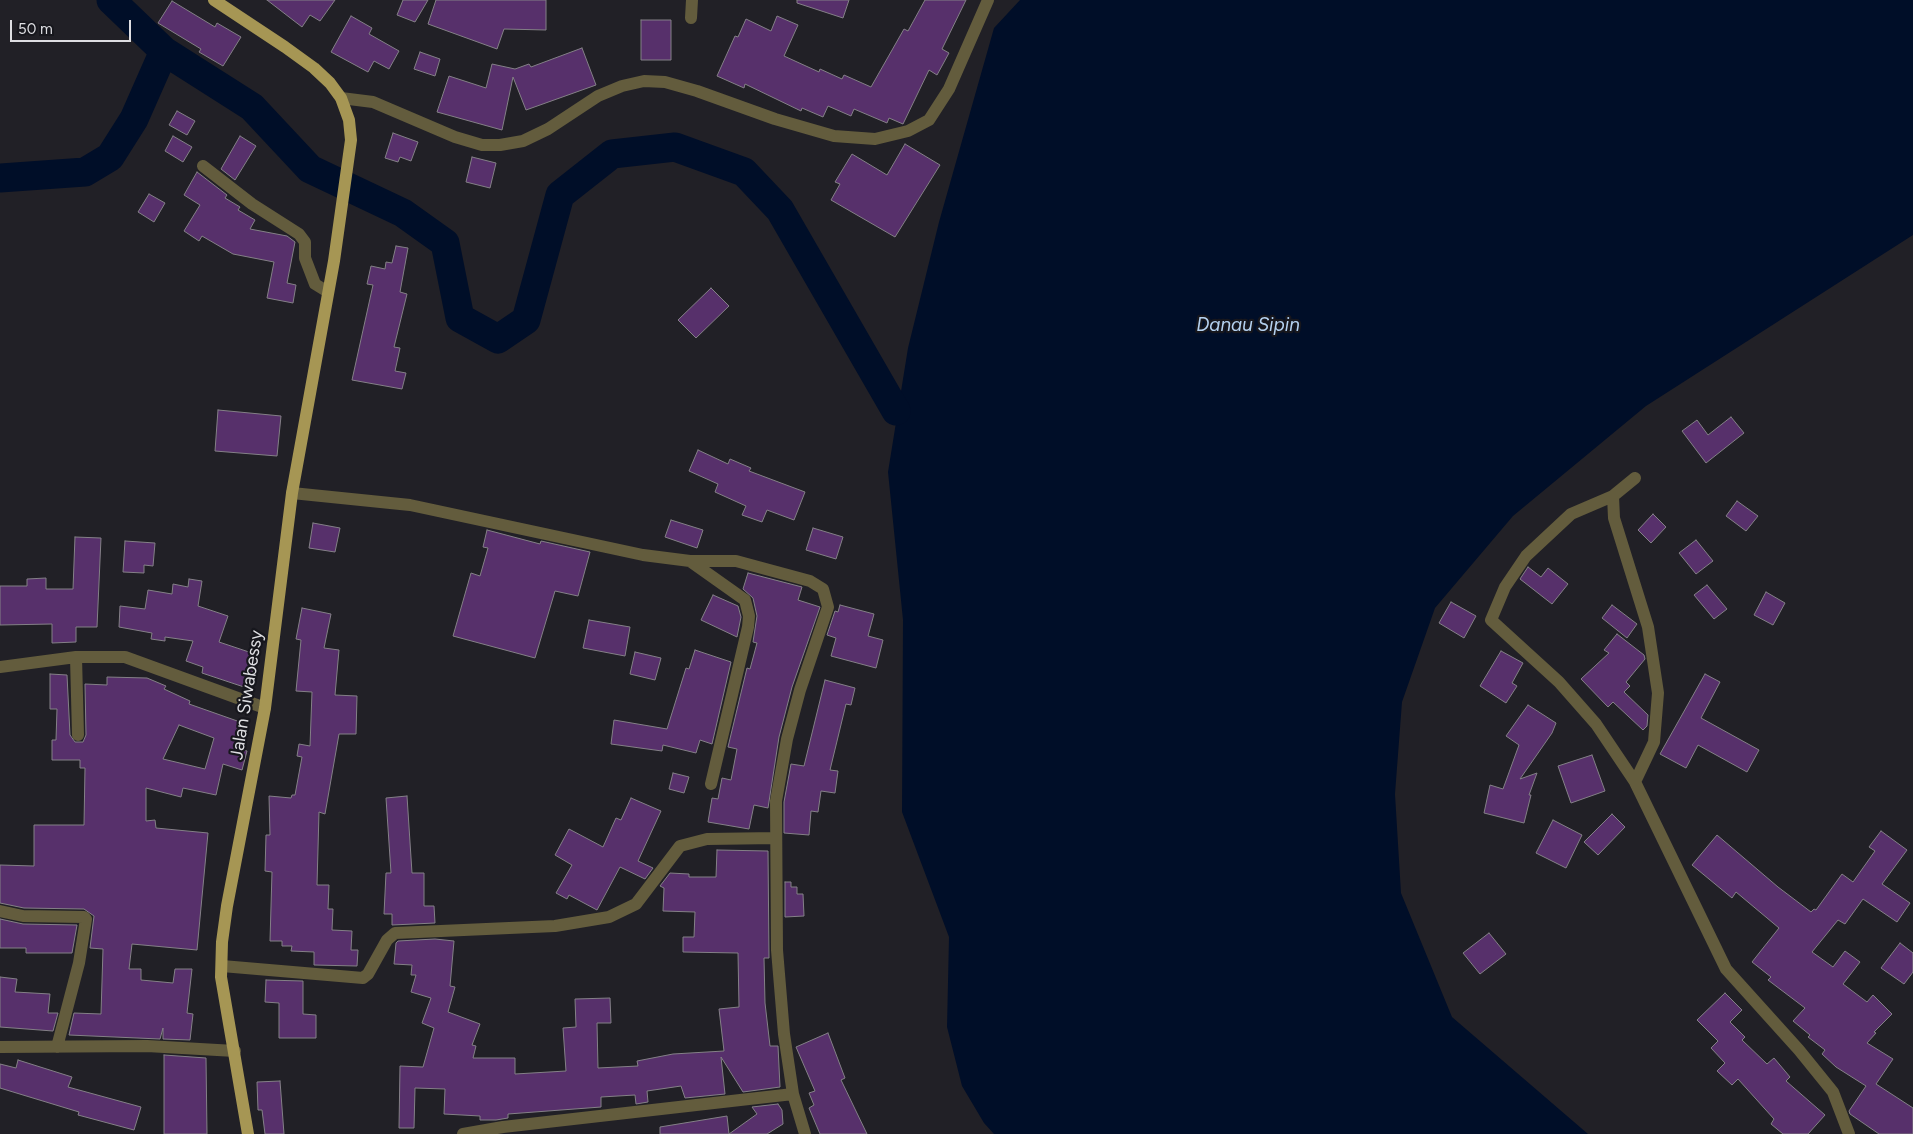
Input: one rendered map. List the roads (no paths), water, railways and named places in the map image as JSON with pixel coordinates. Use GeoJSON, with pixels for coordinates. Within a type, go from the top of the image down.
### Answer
{"type":"FeatureCollection","features":[{"type":"Feature","properties":{"kind":"main road","name":"Jalan Siwabessy"},"geometry":{"type":"LineString","coordinates":[[214,0],[314,68],[330,83],[340,98],[349,120],[351,140],[334,261],[292,493],[265,708],[227,906],[222,977],[248,1134]]}},
{"type":"Feature","properties":{"kind":"street"},"geometry":{"type":"LineString","coordinates":[[692,0],[692,18]]}},
{"type":"Feature","properties":{"kind":"street"},"geometry":{"type":"LineString","coordinates":[[340,98],[373,102],[473,142],[500,145],[523,142],[548,129],[598,96],[622,86],[644,81],[665,82],[775,119],[834,136],[875,139],[908,131],[929,120],[949,89],[988,0]]}},
{"type":"Feature","properties":{"kind":"street"},"geometry":{"type":"LineString","coordinates":[[203,166],[252,204],[299,234],[304,242],[305,258],[315,284],[328,292]]}},
{"type":"Feature","properties":{"kind":"street"},"geometry":{"type":"LineString","coordinates":[[1635,478],[1613,496],[1571,514],[1526,556],[1505,586],[1491,620],[1558,682],[1596,724],[1635,782],[1726,969],[1799,1050],[1833,1092],[1850,1134]]}},
{"type":"Feature","properties":{"kind":"street"},"geometry":{"type":"LineString","coordinates":[[292,493],[410,505],[643,555],[690,562],[736,561],[810,582],[823,589],[827,600],[826,616],[800,690],[787,739],[776,801],[777,950],[784,1034],[793,1094],[805,1134]]}},
{"type":"Feature","properties":{"kind":"street"},"geometry":{"type":"LineString","coordinates":[[1613,496],[1614,518],[1648,627],[1658,693],[1654,742],[1635,782]]}},
{"type":"Feature","properties":{"kind":"street"},"geometry":{"type":"LineString","coordinates":[[690,562],[745,600],[749,616],[711,784]]}},
{"type":"Feature","properties":{"kind":"street"},"geometry":{"type":"LineString","coordinates":[[76,656],[78,735]]}},
{"type":"Feature","properties":{"kind":"street"},"geometry":{"type":"LineString","coordinates":[[0,667],[76,656],[125,657],[265,708]]}},
{"type":"Feature","properties":{"kind":"street"},"geometry":{"type":"LineString","coordinates":[[222,966],[362,978],[368,974],[387,940],[395,933],[555,926],[609,917],[636,904],[680,846],[707,839],[776,838]]}},
{"type":"Feature","properties":{"kind":"street"},"geometry":{"type":"LineString","coordinates":[[0,911],[23,916],[84,917],[86,919],[78,963],[57,1047]]}},
{"type":"Feature","properties":{"kind":"street"},"geometry":{"type":"LineString","coordinates":[[0,1048],[147,1046],[235,1051]]}},
{"type":"Feature","properties":{"kind":"street"},"geometry":{"type":"LineString","coordinates":[[463,1134],[503,1127],[793,1094]]}},
{"type":"Feature","properties":{"kind":"water","name":"Danau Sipin"},"geometry":{"type":"Polygon","coordinates":[[[1020,0],[1913,0],[1913,235],[1646,406],[1513,516],[1435,608],[1402,702],[1395,794],[1401,893],[1452,1017],[1588,1134],[994,1134],[984,1123],[962,1086],[947,1027],[949,937],[902,812],[903,620],[888,472],[908,348],[939,222],[994,28],[1020,0]]]}},
{"type":"Feature","properties":{"kind":"waterway"},"geometry":{"type":"LineString","coordinates":[[111,0],[164,51],[252,107],[310,169],[403,213],[445,243],[460,318],[498,339],[526,320],[560,195],[612,154],[675,147],[744,172],[780,210],[896,411]]}},
{"type":"Feature","properties":{"kind":"waterway"},"geometry":{"type":"LineString","coordinates":[[0,178],[85,172],[110,157],[134,119],[164,51]]}}]}
